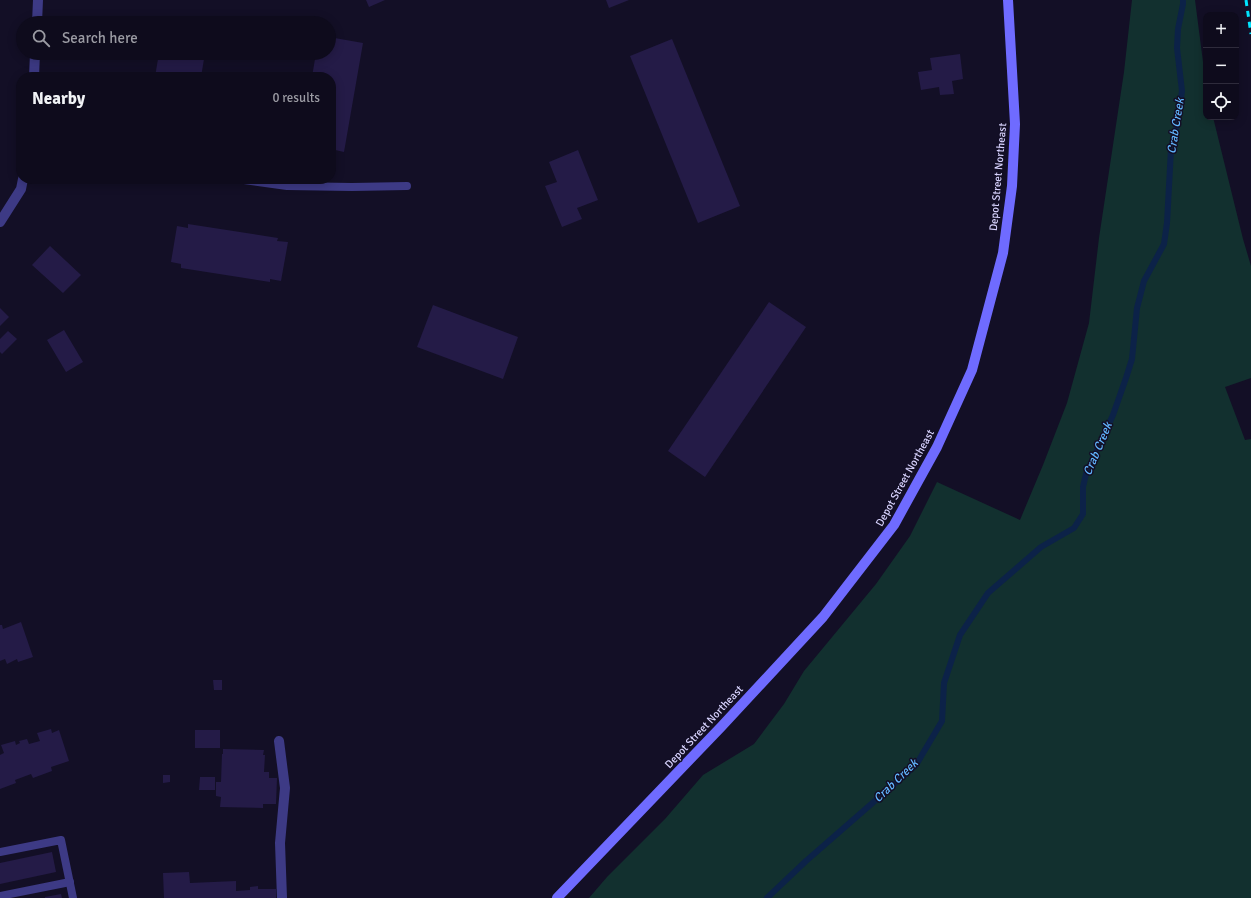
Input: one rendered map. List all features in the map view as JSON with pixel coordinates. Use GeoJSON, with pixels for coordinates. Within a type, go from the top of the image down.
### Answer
{"type":"FeatureCollection","features":[{"type":"Feature","properties":{"kind":"main road","name":"Depot Street Northeast"},"geometry":{"type":"LineString","coordinates":[[557,898],[721,727],[823,617],[894,525],[937,447],[972,370],[1003,253],[1012,186],[1015,124],[1008,0]]}},
{"type":"Feature","properties":{"kind":"street"},"geometry":{"type":"LineString","coordinates":[[37,16],[38,0]]}},
{"type":"Feature","properties":{"kind":"street"},"geometry":{"type":"LineString","coordinates":[[34,72],[35,60]]}},
{"type":"Feature","properties":{"kind":"street"},"geometry":{"type":"LineString","coordinates":[[0,222],[21,189],[22,184]]}},
{"type":"Feature","properties":{"kind":"street"},"geometry":{"type":"LineString","coordinates":[[279,741],[286,788],[280,843],[282,898]]}},
{"type":"Feature","properties":{"kind":"lane"},"geometry":{"type":"LineString","coordinates":[[273,184],[287,186],[352,187],[407,186]]}},
{"type":"Feature","properties":{"kind":"lane"},"geometry":{"type":"LineString","coordinates":[[0,852],[61,840],[73,898]]}},
{"type":"Feature","properties":{"kind":"lane"},"geometry":{"type":"LineString","coordinates":[[0,896],[70,882]]}},
{"type":"Feature","properties":{"kind":"green space"},"geometry":{"type":"Polygon","coordinates":[[[1132,0],[1195,0],[1203,62],[1203,120],[1214,120],[1251,266],[1251,378],[1225,387],[1245,440],[1251,439],[1251,898],[589,898],[607,877],[665,819],[703,775],[754,744],[784,704],[804,671],[876,584],[910,536],[937,482],[1020,520],[1067,403],[1089,323],[1099,238],[1124,72],[1132,0]]]}},
{"type":"Feature","properties":{"kind":"building"},"geometry":{"type":"Polygon","coordinates":[[[366,0],[385,0],[369,7],[366,0]]]}},
{"type":"Feature","properties":{"kind":"building"},"geometry":{"type":"Polygon","coordinates":[[[606,0],[629,0],[609,8],[606,0]]]}},
{"type":"Feature","properties":{"kind":"building"},"geometry":{"type":"Polygon","coordinates":[[[336,38],[363,43],[344,152],[336,150],[336,72],[313,72],[315,60],[336,60],[336,38]]]}},
{"type":"Feature","properties":{"kind":"building"},"geometry":{"type":"Polygon","coordinates":[[[672,39],[740,206],[698,223],[630,56],[672,39]]]}},
{"type":"Feature","properties":{"kind":"building"},"geometry":{"type":"Polygon","coordinates":[[[960,54],[963,79],[952,81],[954,94],[940,95],[939,87],[921,90],[918,72],[932,70],[930,58],[960,54]]]}},
{"type":"Feature","properties":{"kind":"building"},"geometry":{"type":"Polygon","coordinates":[[[158,60],[204,60],[202,72],[156,72],[158,60]]]}},
{"type":"Feature","properties":{"kind":"building"},"geometry":{"type":"Polygon","coordinates":[[[578,150],[598,200],[577,208],[582,219],[562,227],[545,186],[557,182],[549,162],[578,150]]]}},
{"type":"Feature","properties":{"kind":"building"},"geometry":{"type":"Polygon","coordinates":[[[188,224],[278,238],[277,241],[288,242],[281,281],[270,279],[270,282],[181,268],[181,264],[171,262],[177,226],[188,228],[188,224]]]}},
{"type":"Feature","properties":{"kind":"building"},"geometry":{"type":"Polygon","coordinates":[[[50,246],[81,275],[63,293],[32,265],[50,246]]]}},
{"type":"Feature","properties":{"kind":"building"},"geometry":{"type":"Polygon","coordinates":[[[769,302],[806,327],[705,477],[668,451],[769,302]]]}},
{"type":"Feature","properties":{"kind":"building"},"geometry":{"type":"Polygon","coordinates":[[[433,305],[518,337],[503,379],[417,347],[433,305]]]}},
{"type":"Feature","properties":{"kind":"building"},"geometry":{"type":"Polygon","coordinates":[[[0,308],[9,317],[0,326],[0,308]]]}},
{"type":"Feature","properties":{"kind":"building"},"geometry":{"type":"Polygon","coordinates":[[[64,330],[83,362],[66,372],[47,340],[64,330]]]}},
{"type":"Feature","properties":{"kind":"building"},"geometry":{"type":"Polygon","coordinates":[[[8,331],[17,339],[2,354],[0,352],[0,339],[8,331]]]}},
{"type":"Feature","properties":{"kind":"building"},"geometry":{"type":"Polygon","coordinates":[[[21,622],[33,657],[18,662],[17,659],[7,664],[5,659],[0,661],[0,625],[2,625],[3,629],[21,622]]]}},
{"type":"Feature","properties":{"kind":"building"},"geometry":{"type":"Polygon","coordinates":[[[213,680],[222,680],[222,690],[214,690],[213,680]]]}},
{"type":"Feature","properties":{"kind":"building"},"geometry":{"type":"Polygon","coordinates":[[[51,729],[52,733],[59,730],[69,761],[51,767],[52,771],[33,778],[31,774],[15,780],[16,783],[0,789],[0,755],[4,753],[1,745],[15,741],[16,745],[20,743],[19,741],[27,739],[29,744],[40,741],[37,733],[51,729]]]}},
{"type":"Feature","properties":{"kind":"building"},"geometry":{"type":"Polygon","coordinates":[[[195,730],[220,730],[220,748],[195,748],[195,730]]]}},
{"type":"Feature","properties":{"kind":"building"},"geometry":{"type":"Polygon","coordinates":[[[223,749],[264,750],[264,772],[269,772],[269,778],[277,778],[276,804],[263,804],[263,808],[220,807],[221,797],[216,796],[216,782],[221,782],[223,749]]]}},
{"type":"Feature","properties":{"kind":"building"},"geometry":{"type":"Polygon","coordinates":[[[163,775],[170,775],[170,782],[163,783],[163,775]]]}},
{"type":"Feature","properties":{"kind":"building"},"geometry":{"type":"Polygon","coordinates":[[[200,777],[215,777],[215,790],[199,790],[200,777]]]}},
{"type":"Feature","properties":{"kind":"building"},"geometry":{"type":"Polygon","coordinates":[[[52,852],[56,872],[0,884],[0,863],[52,852]]]}},
{"type":"Feature","properties":{"kind":"building"},"geometry":{"type":"Polygon","coordinates":[[[189,872],[190,883],[236,881],[236,891],[250,890],[250,887],[258,886],[258,889],[276,889],[276,898],[164,898],[163,873],[189,872]]]}},
{"type":"Feature","properties":{"kind":"building"},"geometry":{"type":"Polygon","coordinates":[[[61,894],[62,898],[45,898],[45,897],[61,894]]]}},
{"type":"Feature","properties":{"kind":"waterway","name":"Crab Creek"},"geometry":{"type":"LineString","coordinates":[[767,898],[806,861],[916,765],[942,721],[944,683],[960,635],[988,593],[1041,547],[1074,528],[1083,514],[1083,487],[1086,474],[1113,415],[1132,359],[1137,308],[1144,281],[1164,244],[1167,223],[1171,149],[1177,125],[1182,91],[1177,48],[1178,29],[1183,0]]}},
{"type":"Feature","properties":{"kind":"railway"},"geometry":{"type":"LineString","coordinates":[[1246,0],[1251,34]]}}]}
